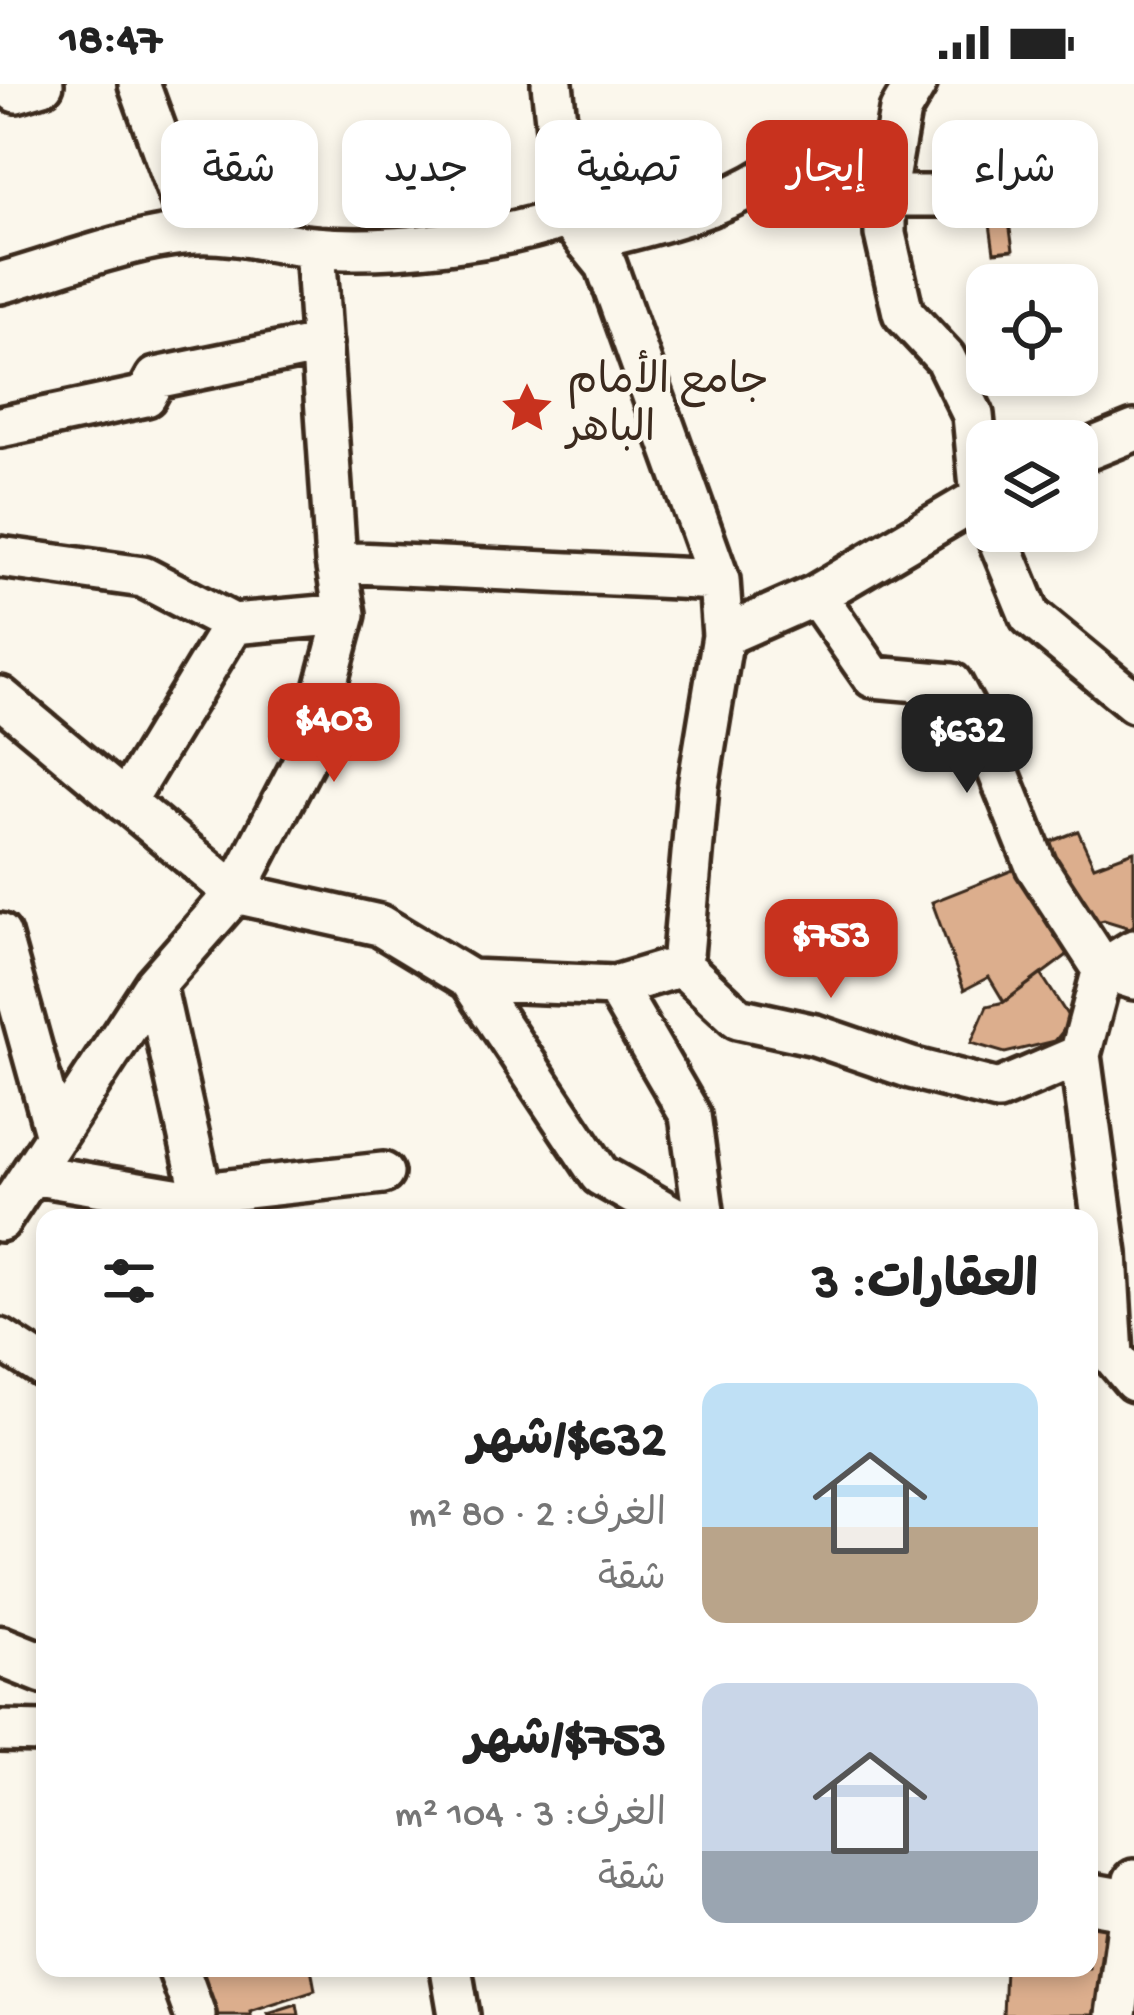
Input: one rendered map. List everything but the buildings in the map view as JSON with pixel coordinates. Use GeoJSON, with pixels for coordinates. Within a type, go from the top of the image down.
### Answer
{"type":"FeatureCollection","features":[{"type":"Feature","properties":{"kind":"main road"},"geometry":{"type":"LineString","coordinates":[[0,1651],[36,1665]]}},
{"type":"Feature","properties":{"kind":"street"},"geometry":{"type":"LineString","coordinates":[[14,84],[16,92],[43,84]]}},
{"type":"Feature","properties":{"kind":"street"},"geometry":{"type":"LineString","coordinates":[[139,84],[193,233]]}},
{"type":"Feature","properties":{"kind":"street"},"geometry":{"type":"LineString","coordinates":[[552,84],[576,229],[606,265],[719,580],[723,636],[698,787],[682,966]]}},
{"type":"Feature","properties":{"kind":"street"},"geometry":{"type":"LineString","coordinates":[[898,120],[916,84]]}},
{"type":"Feature","properties":{"kind":"street"},"geometry":{"type":"LineString","coordinates":[[0,283],[193,233],[241,234],[315,248],[444,244],[542,226],[576,229],[693,214],[746,191]]}},
{"type":"Feature","properties":{"kind":"street"},"geometry":{"type":"LineString","coordinates":[[885,228],[904,313],[945,358],[974,420]]}},
{"type":"Feature","properties":{"kind":"street"},"geometry":{"type":"LineString","coordinates":[[0,1220],[155,984],[236,893],[308,753],[345,614],[336,562],[315,248]]}},
{"type":"Feature","properties":{"kind":"street"},"geometry":{"type":"LineString","coordinates":[[0,427],[146,396],[156,377],[322,344]]}},
{"type":"Feature","properties":{"kind":"street"},"geometry":{"type":"LineString","coordinates":[[1098,446],[1134,431]]}},
{"type":"Feature","properties":{"kind":"street"},"geometry":{"type":"LineString","coordinates":[[723,636],[966,519]]}},
{"type":"Feature","properties":{"kind":"street"},"geometry":{"type":"LineString","coordinates":[[1005,552],[1030,616],[1134,702]]}},
{"type":"Feature","properties":{"kind":"street"},"geometry":{"type":"LineString","coordinates":[[0,556],[143,577],[233,624],[345,614]]}},
{"type":"Feature","properties":{"kind":"street"},"geometry":{"type":"LineString","coordinates":[[336,562],[719,580]]}},
{"type":"Feature","properties":{"kind":"street"},"geometry":{"type":"LineString","coordinates":[[816,595],[873,676],[952,684],[996,766],[1036,866],[1124,966],[1080,1055],[1107,1254],[1113,1356],[1134,1383]]}},
{"type":"Feature","properties":{"kind":"street"},"geometry":{"type":"LineString","coordinates":[[125,802],[233,624]]}},
{"type":"Feature","properties":{"kind":"street"},"geometry":{"type":"LineString","coordinates":[[0,697],[236,893],[379,925],[470,980],[600,1175],[660,1209]]}},
{"type":"Feature","properties":{"kind":"street"},"geometry":{"type":"LineString","coordinates":[[0,934],[56,1136]]}},
{"type":"Feature","properties":{"kind":"street"},"geometry":{"type":"LineString","coordinates":[[470,980],[615,986],[682,966]]}},
{"type":"Feature","properties":{"kind":"street"},"geometry":{"type":"LineString","coordinates":[[682,966],[738,1018],[815,1035],[911,1068],[998,1090],[1080,1055]]}},
{"type":"Feature","properties":{"kind":"street"},"geometry":{"type":"LineString","coordinates":[[155,984],[205,1209]]}},
{"type":"Feature","properties":{"kind":"street"},"geometry":{"type":"LineString","coordinates":[[615,986],[690,1115],[703,1209]]}},
{"type":"Feature","properties":{"kind":"street"},"geometry":{"type":"LineString","coordinates":[[206,1209],[220,1191],[383,1172]]}},
{"type":"Feature","properties":{"kind":"street"},"geometry":{"type":"LineString","coordinates":[[31,1174],[196,1209]]}},
{"type":"Feature","properties":{"kind":"street"},"geometry":{"type":"LineString","coordinates":[[0,1339],[36,1362]]}},
{"type":"Feature","properties":{"kind":"street"},"geometry":{"type":"LineString","coordinates":[[1098,1374],[1134,1383]]}},
{"type":"Feature","properties":{"kind":"street"},"geometry":{"type":"LineString","coordinates":[[0,1731],[36,1732]]}},
{"type":"Feature","properties":{"kind":"street"},"geometry":{"type":"LineString","coordinates":[[1116,2015],[1124,1898]]}},
{"type":"Feature","properties":{"kind":"street"},"geometry":{"type":"LineString","coordinates":[[181,1977],[195,2015]]}},
{"type":"Feature","properties":{"kind":"street"},"geometry":{"type":"LineString","coordinates":[[453,1977],[460,2015]]}},
{"type":"Feature","properties":{"kind":"place","name":"جامع الأمام الباهر"},"geometry":{"type":"Point","coordinates":[527,408]}}]}
